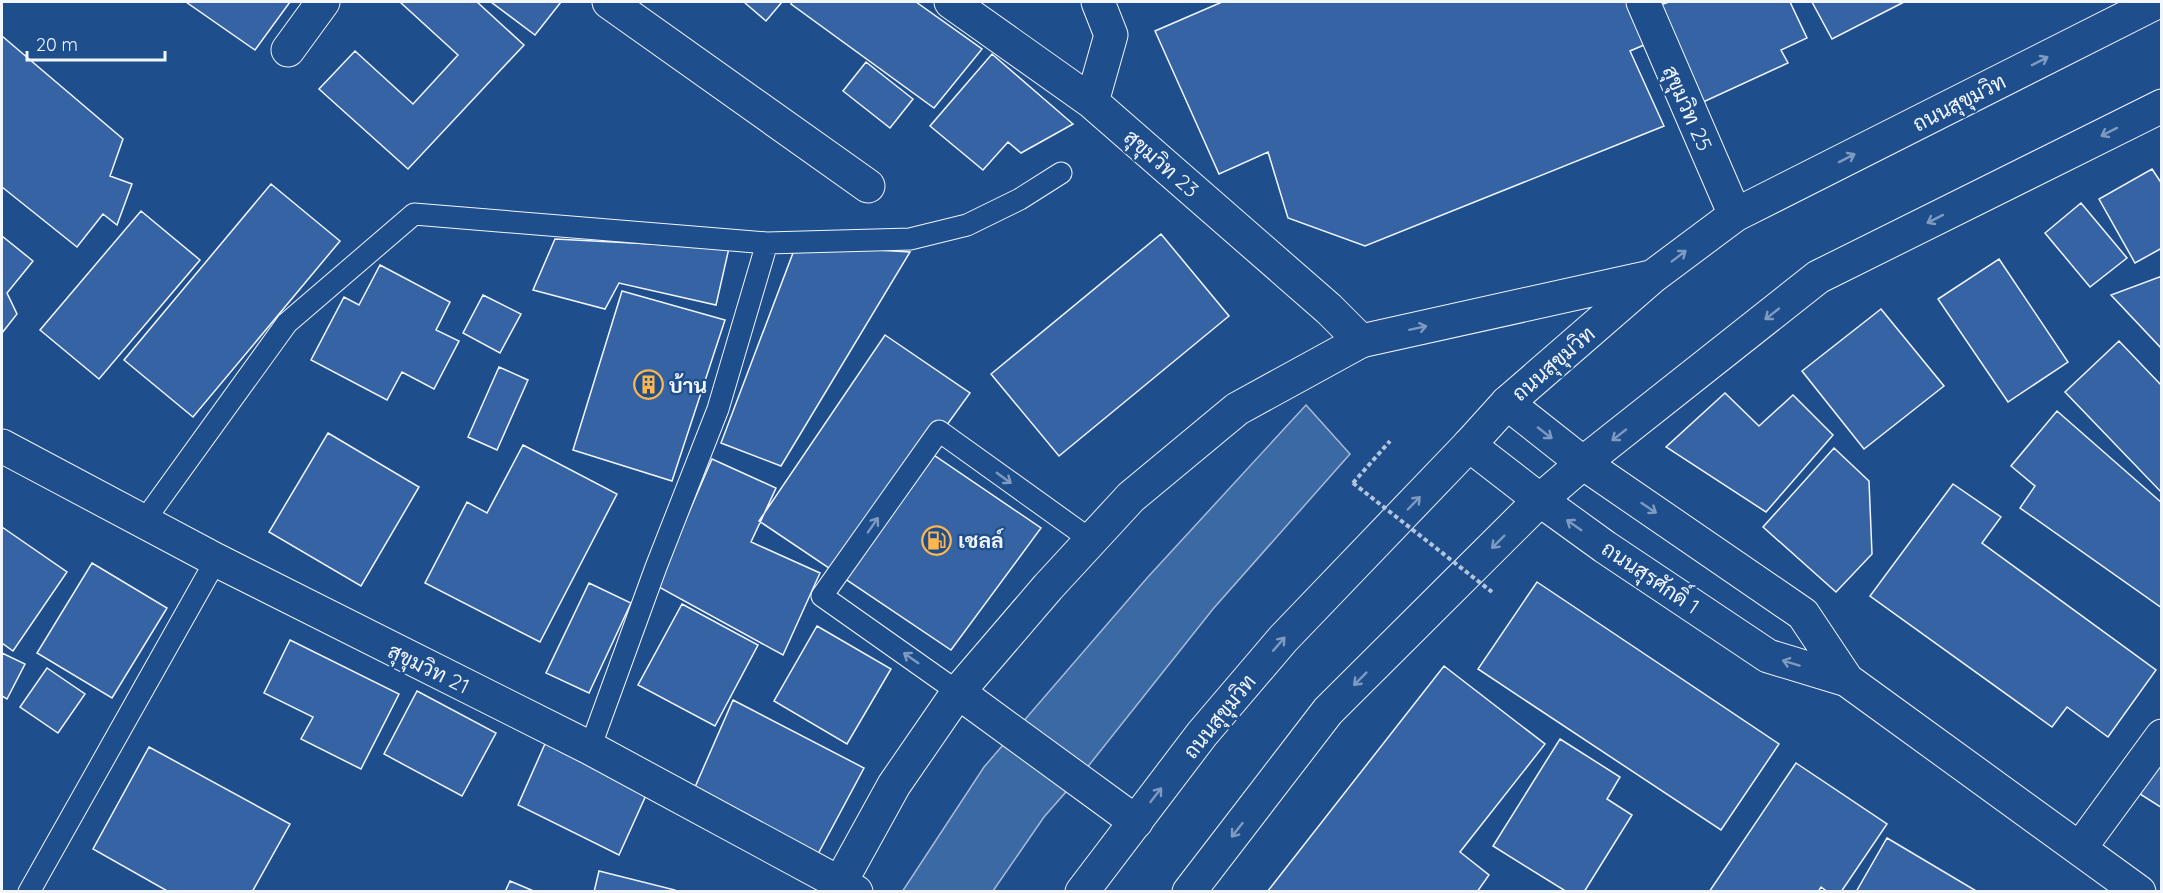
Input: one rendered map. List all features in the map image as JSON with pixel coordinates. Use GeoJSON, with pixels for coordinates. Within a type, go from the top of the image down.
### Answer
{"type":"FeatureCollection","features":[{"type":"Feature","properties":{"kind":"main road"},"geometry":{"type":"LineString","coordinates":[[288,50],[323,2]]}},
{"type":"Feature","properties":{"kind":"main road"},"geometry":{"type":"LineString","coordinates":[[609,2],[868,186]]}},
{"type":"Feature","properties":{"kind":"main road","name":"สุขุมวิท 23"},"geometry":{"type":"LineString","coordinates":[[951,2],[1092,102],[1329,309],[1361,340]]}},
{"type":"Feature","properties":{"kind":"main road"},"geometry":{"type":"LineString","coordinates":[[1092,102],[1111,35],[1098,2]]}},
{"type":"Feature","properties":{"kind":"main road","name":"สุขุมวิท 25"},"geometry":{"type":"LineString","coordinates":[[1643,2],[1735,215]]}},
{"type":"Feature","properties":{"kind":"main road","name":"ถนนสุขุมวิท"},"geometry":{"type":"LineString","coordinates":[[1083,891],[1202,734],[1283,639],[1507,403],[1652,277],[1735,215],[2157,2]]}},
{"type":"Feature","properties":{"kind":"main road"},"geometry":{"type":"LineString","coordinates":[[1189,891],[1328,711],[1540,500],[1583,463],[1818,278],[2162,106]]}},
{"type":"Feature","properties":{"kind":"main road"},"geometry":{"type":"LineString","coordinates":[[843,889],[894,785],[958,692],[1047,586],[1131,497],[1237,409],[1361,340],[1652,277]]}},
{"type":"Feature","properties":{"kind":"main road","name":"ถนนสุรศักดิ์ 1"},"geometry":{"type":"LineString","coordinates":[[1507,403],[1583,463],[1803,614],[1847,680]]}},
{"type":"Feature","properties":{"kind":"main road","name":"ถนนสุรศักดิ์ 1"},"geometry":{"type":"LineString","coordinates":[[1469,445],[1605,547],[1768,656],[1847,680],[2139,891]]}},
{"type":"Feature","properties":{"kind":"main road","name":"สุขุมวิท 21"},"geometry":{"type":"LineString","coordinates":[[2,446],[216,560],[590,748],[843,889]]}},
{"type":"Feature","properties":{"kind":"main road"},"geometry":{"type":"LineString","coordinates":[[958,692],[1136,822]]}},
{"type":"Feature","properties":{"kind":"main road"},"geometry":{"type":"LineString","coordinates":[[2080,848],[2162,736]]}},
{"type":"Feature","properties":{"kind":"lane"},"geometry":{"type":"LineString","coordinates":[[144,521],[287,323],[414,214],[767,243],[910,239],[967,225],[1020,199],[1061,172]]}},
{"type":"Feature","properties":{"kind":"lane"},"geometry":{"type":"LineString","coordinates":[[590,748],[652,578],[718,409],[767,243]]}},
{"type":"Feature","properties":{"kind":"lane"},"geometry":{"type":"LineString","coordinates":[[958,692],[822,596],[939,432],[1091,540]]}},
{"type":"Feature","properties":{"kind":"lane"},"geometry":{"type":"LineString","coordinates":[[29,891],[216,560]]}},
{"type":"Feature","properties":{"kind":"path"},"geometry":{"type":"LineString","coordinates":[[1390,441],[1353,483],[1492,591]]}},
{"type":"Feature","properties":{"kind":"water"},"geometry":{"type":"Polygon","coordinates":[[[1306,405],[1350,454],[1213,609],[1086,769],[1044,817],[993,891],[902,892],[984,767],[1147,578],[1306,405]]]}},
{"type":"Feature","properties":{"kind":"building"},"geometry":{"type":"Polygon","coordinates":[[[186,2],[290,2],[255,50],[186,2]]]}},
{"type":"Feature","properties":{"kind":"building"},"geometry":{"type":"Polygon","coordinates":[[[400,2],[477,2],[524,45],[408,169],[319,89],[355,51],[413,104],[458,55],[400,2]]]}},
{"type":"Feature","properties":{"kind":"building"},"geometry":{"type":"Polygon","coordinates":[[[491,2],[561,2],[535,35],[491,2]]]}},
{"type":"Feature","properties":{"kind":"building"},"geometry":{"type":"Polygon","coordinates":[[[782,2],[766,21],[745,3],[782,2]]]}},
{"type":"Feature","properties":{"kind":"building"},"geometry":{"type":"Polygon","coordinates":[[[792,2],[916,2],[982,49],[934,108],[791,4],[792,2]]]}},
{"type":"Feature","properties":{"kind":"building"},"geometry":{"type":"Polygon","coordinates":[[[1222,2],[1633,2],[1651,42],[1630,51],[1664,126],[1365,246],[1288,218],[1268,152],[1219,174],[1155,31],[1222,2]]]}},
{"type":"Feature","properties":{"kind":"building"},"geometry":{"type":"Polygon","coordinates":[[[1669,2],[1790,2],[1807,38],[1781,50],[1788,63],[1701,103],[1657,6],[1669,2]]]}},
{"type":"Feature","properties":{"kind":"building"},"geometry":{"type":"Polygon","coordinates":[[[1812,2],[1904,2],[1832,39],[1812,2]]]}},
{"type":"Feature","properties":{"kind":"building"},"geometry":{"type":"Polygon","coordinates":[[[2,36],[123,139],[110,176],[132,184],[117,225],[103,214],[77,247],[2,187],[2,36]]]}},
{"type":"Feature","properties":{"kind":"building"},"geometry":{"type":"Polygon","coordinates":[[[992,54],[1073,124],[1021,153],[1008,142],[983,170],[930,126],[992,54]]]}},
{"type":"Feature","properties":{"kind":"building"},"geometry":{"type":"Polygon","coordinates":[[[866,62],[913,99],[890,128],[843,91],[866,62]]]}},
{"type":"Feature","properties":{"kind":"building"},"geometry":{"type":"Polygon","coordinates":[[[2152,169],[2162,184],[2162,248],[2135,263],[2099,199],[2152,169]]]}},
{"type":"Feature","properties":{"kind":"building"},"geometry":{"type":"Polygon","coordinates":[[[271,184],[340,241],[193,417],[124,360],[271,184]]]}},
{"type":"Feature","properties":{"kind":"building"},"geometry":{"type":"Polygon","coordinates":[[[2081,203],[2127,258],[2090,287],[2045,233],[2081,203]]]}},
{"type":"Feature","properties":{"kind":"building"},"geometry":{"type":"Polygon","coordinates":[[[141,211],[200,260],[99,379],[40,330],[141,211]]]}},
{"type":"Feature","properties":{"kind":"building"},"geometry":{"type":"Polygon","coordinates":[[[1161,234],[1229,316],[1059,456],[991,374],[1161,234]]]}},
{"type":"Feature","properties":{"kind":"building"},"geometry":{"type":"Polygon","coordinates":[[[2,236],[33,261],[7,293],[17,314],[2,333],[2,236]]]}},
{"type":"Feature","properties":{"kind":"building"},"geometry":{"type":"Polygon","coordinates":[[[555,239],[729,248],[716,305],[619,283],[605,309],[533,290],[555,239]]]}},
{"type":"Feature","properties":{"kind":"building"},"geometry":{"type":"Polygon","coordinates":[[[796,245],[910,252],[781,466],[721,443],[796,245]]]}},
{"type":"Feature","properties":{"kind":"building"},"geometry":{"type":"Polygon","coordinates":[[[1999,259],[2068,362],[2008,402],[1938,299],[1999,259]]]}},
{"type":"Feature","properties":{"kind":"building"},"geometry":{"type":"Polygon","coordinates":[[[380,265],[450,302],[436,330],[459,341],[434,389],[402,372],[387,400],[311,360],[344,297],[359,305],[380,265]]]}},
{"type":"Feature","properties":{"kind":"building"},"geometry":{"type":"Polygon","coordinates":[[[2162,276],[2162,349],[2111,295],[2162,276]]]}},
{"type":"Feature","properties":{"kind":"building","name":"บ้าน"},"geometry":{"type":"Polygon","coordinates":[[[622,291],[725,320],[672,481],[573,450],[622,291]]]}},
{"type":"Feature","properties":{"kind":"building"},"geometry":{"type":"Polygon","coordinates":[[[483,295],[521,314],[500,353],[463,333],[483,295]]]}},
{"type":"Feature","properties":{"kind":"building"},"geometry":{"type":"Polygon","coordinates":[[[1881,309],[1944,386],[1864,449],[1802,371],[1881,309]]]}},
{"type":"Feature","properties":{"kind":"building"},"geometry":{"type":"Polygon","coordinates":[[[885,335],[970,393],[928,451],[1041,528],[951,650],[759,521],[885,335]]]}},
{"type":"Feature","properties":{"kind":"building"},"geometry":{"type":"Polygon","coordinates":[[[2119,341],[2162,386],[2162,493],[2065,392],[2119,341]]]}},
{"type":"Feature","properties":{"kind":"building"},"geometry":{"type":"Polygon","coordinates":[[[499,367],[528,380],[497,450],[468,437],[499,367]]]}},
{"type":"Feature","properties":{"kind":"building"},"geometry":{"type":"Polygon","coordinates":[[[1725,393],[1759,426],[1793,395],[1833,435],[1766,512],[1666,447],[1725,393]]]}},
{"type":"Feature","properties":{"kind":"building"},"geometry":{"type":"Polygon","coordinates":[[[2057,411],[2162,503],[2162,608],[2020,508],[2035,486],[2011,466],[2057,411]]]}},
{"type":"Feature","properties":{"kind":"building"},"geometry":{"type":"Polygon","coordinates":[[[328,433],[419,487],[361,586],[269,532],[328,433]]]}},
{"type":"Feature","properties":{"kind":"building"},"geometry":{"type":"Polygon","coordinates":[[[523,445],[617,494],[540,642],[425,583],[467,502],[487,513],[523,445]]]}},
{"type":"Feature","properties":{"kind":"building"},"geometry":{"type":"Polygon","coordinates":[[[1834,448],[1869,481],[1872,554],[1836,592],[1763,527],[1834,448]]]}},
{"type":"Feature","properties":{"kind":"building"},"geometry":{"type":"Polygon","coordinates":[[[712,459],[776,488],[751,542],[820,573],[783,655],[657,586],[712,459]]]}},
{"type":"Feature","properties":{"kind":"building"},"geometry":{"type":"Polygon","coordinates":[[[1953,484],[2001,517],[1982,543],[2156,670],[2108,737],[2067,707],[2052,727],[1870,596],[1953,484]]]}},
{"type":"Feature","properties":{"kind":"building"},"geometry":{"type":"Polygon","coordinates":[[[2,527],[67,572],[13,651],[2,643],[2,527]]]}},
{"type":"Feature","properties":{"kind":"building"},"geometry":{"type":"Polygon","coordinates":[[[92,563],[167,608],[112,698],[37,653],[92,563]]]}},
{"type":"Feature","properties":{"kind":"building"},"geometry":{"type":"Polygon","coordinates":[[[1537,582],[1779,744],[1721,830],[1478,669],[1537,582]]]}},
{"type":"Feature","properties":{"kind":"building"},"geometry":{"type":"Polygon","coordinates":[[[589,583],[631,603],[589,693],[546,673],[589,583]]]}},
{"type":"Feature","properties":{"kind":"building"},"geometry":{"type":"Polygon","coordinates":[[[682,604],[758,645],[715,726],[638,685],[682,604]]]}},
{"type":"Feature","properties":{"kind":"building"},"geometry":{"type":"Polygon","coordinates":[[[817,626],[891,669],[847,744],[774,701],[817,626]]]}},
{"type":"Feature","properties":{"kind":"building"},"geometry":{"type":"Polygon","coordinates":[[[290,640],[399,694],[361,769],[301,739],[313,717],[264,693],[290,640]]]}},
{"type":"Feature","properties":{"kind":"building"},"geometry":{"type":"Polygon","coordinates":[[[2,653],[25,664],[7,699],[2,696],[2,653]]]}},
{"type":"Feature","properties":{"kind":"building"},"geometry":{"type":"Polygon","coordinates":[[[1444,666],[1545,744],[1460,852],[1489,875],[1477,892],[1267,892],[1444,666]]]}},
{"type":"Feature","properties":{"kind":"building"},"geometry":{"type":"Polygon","coordinates":[[[47,668],[85,694],[58,733],[20,707],[47,668]]]}},
{"type":"Feature","properties":{"kind":"building"},"geometry":{"type":"Polygon","coordinates":[[[417,691],[496,733],[462,796],[384,754],[417,691]]]}},
{"type":"Feature","properties":{"kind":"building"},"geometry":{"type":"Polygon","coordinates":[[[733,700],[864,768],[818,854],[692,794],[733,700]]]}},
{"type":"Feature","properties":{"kind":"building"},"geometry":{"type":"Polygon","coordinates":[[[548,737],[647,793],[619,855],[518,805],[548,737]]]}},
{"type":"Feature","properties":{"kind":"building"},"geometry":{"type":"Polygon","coordinates":[[[1560,739],[1620,777],[1607,799],[1632,815],[1584,892],[1567,892],[1493,846],[1560,739]]]}},
{"type":"Feature","properties":{"kind":"building"},"geometry":{"type":"Polygon","coordinates":[[[149,747],[290,824],[252,892],[169,892],[93,849],[149,747]]]}},
{"type":"Feature","properties":{"kind":"building"},"geometry":{"type":"Polygon","coordinates":[[[2162,760],[2162,808],[2140,794],[2162,760]]]}},
{"type":"Feature","properties":{"kind":"building"},"geometry":{"type":"Polygon","coordinates":[[[1796,763],[1887,824],[1841,892],[1828,892],[1821,887],[1818,892],[1709,892],[1796,763]]]}},
{"type":"Feature","properties":{"kind":"building"},"geometry":{"type":"Polygon","coordinates":[[[1887,838],[1978,892],[1856,892],[1887,838]]]}},
{"type":"Feature","properties":{"kind":"building"},"geometry":{"type":"Polygon","coordinates":[[[599,871],[675,890],[675,892],[594,892],[599,871]]]}},
{"type":"Feature","properties":{"kind":"building"},"geometry":{"type":"Polygon","coordinates":[[[510,881],[536,892],[505,892],[510,881]]]}},
{"type":"Feature","properties":{"kind":"place","name":"บ้าน"},"geometry":{"type":"Point","coordinates":[648,385]}},
{"type":"Feature","properties":{"kind":"place","name":"เชลล์"},"geometry":{"type":"Point","coordinates":[937,540]}}]}
